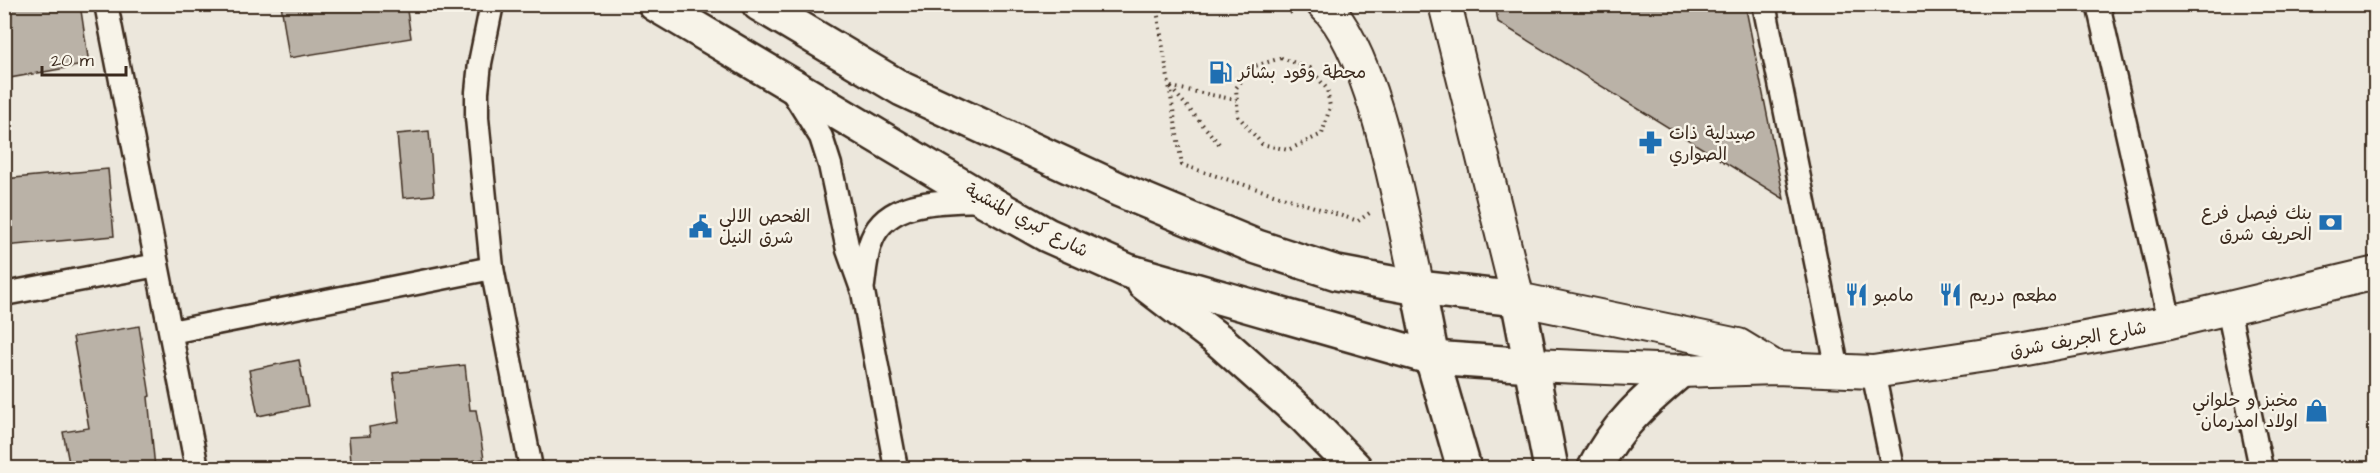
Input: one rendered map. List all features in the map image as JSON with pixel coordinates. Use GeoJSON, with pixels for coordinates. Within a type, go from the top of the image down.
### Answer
{"type":"FeatureCollection","features":[{"type":"Feature","properties":{"kind":"main road","name":"شارع كبري المنشية"},"geometry":{"type":"LineString","coordinates":[[655,4],[984,200],[1047,235],[1128,271],[1432,358],[1532,365]]}},
{"type":"Feature","properties":{"kind":"main road"},"geometry":{"type":"LineString","coordinates":[[759,4],[902,89],[1162,208],[1295,261],[1337,273],[1418,288],[1518,299],[1551,468]]}},
{"type":"Feature","properties":{"kind":"main road"},"geometry":{"type":"LineString","coordinates":[[1128,271],[1221,342],[1304,416],[1355,468]]}},
{"type":"Feature","properties":{"kind":"main road"},"geometry":{"type":"LineString","coordinates":[[1418,288],[1432,358],[1464,468]]}},
{"type":"Feature","properties":{"kind":"main road"},"geometry":{"type":"LineString","coordinates":[[1602,463],[1638,407],[1680,371]]}},
{"type":"Feature","properties":{"kind":"street"},"geometry":{"type":"LineString","coordinates":[[106,4],[197,468]]}},
{"type":"Feature","properties":{"kind":"street"},"geometry":{"type":"LineString","coordinates":[[492,4],[480,63],[477,118],[492,268],[531,468]]}},
{"type":"Feature","properties":{"kind":"street"},"geometry":{"type":"LineString","coordinates":[[1445,4],[1518,299],[1738,345],[1776,368]]}},
{"type":"Feature","properties":{"kind":"street"},"geometry":{"type":"LineString","coordinates":[[1764,4],[1838,371]]}},
{"type":"Feature","properties":{"kind":"street"},"geometry":{"type":"LineString","coordinates":[[2098,4],[2170,322]]}},
{"type":"Feature","properties":{"kind":"street"},"geometry":{"type":"LineString","coordinates":[[1311,12],[1333,14],[1358,57],[1384,139],[1418,288]]}},
{"type":"Feature","properties":{"kind":"street"},"geometry":{"type":"LineString","coordinates":[[787,84],[821,137],[830,165],[848,250],[863,292],[896,468]]}},
{"type":"Feature","properties":{"kind":"street"},"geometry":{"type":"LineString","coordinates":[[863,292],[866,259],[872,237],[884,221],[914,206],[935,202],[984,200]]}},
{"type":"Feature","properties":{"kind":"street"},"geometry":{"type":"LineString","coordinates":[[4,294],[157,265]]}},
{"type":"Feature","properties":{"kind":"street"},"geometry":{"type":"LineString","coordinates":[[171,332],[492,268]]}},
{"type":"Feature","properties":{"kind":"street","name":"شارع الجريف شرق"},"geometry":{"type":"LineString","coordinates":[[1532,365],[1680,371],[1776,368],[1873,372],[2026,349],[2170,322],[2376,273]]}},
{"type":"Feature","properties":{"kind":"street"},"geometry":{"type":"LineString","coordinates":[[2228,308],[2260,468]]}},
{"type":"Feature","properties":{"kind":"street"},"geometry":{"type":"LineString","coordinates":[[1873,372],[1893,468]]}},
{"type":"Feature","properties":{"kind":"path"},"geometry":{"type":"LineString","coordinates":[[1156,4],[1182,165],[1358,221],[1372,211],[1375,203]]}},
{"type":"Feature","properties":{"kind":"path"},"geometry":{"type":"LineString","coordinates":[[1282,4],[1311,12]]}},
{"type":"Feature","properties":{"kind":"path"},"geometry":{"type":"LineString","coordinates":[[1281,58],[1310,68],[1326,88],[1330,107],[1322,134],[1288,150],[1262,144],[1238,116],[1237,100],[1236,88],[1252,67],[1281,58]]}},
{"type":"Feature","properties":{"kind":"path"},"geometry":{"type":"LineString","coordinates":[[1171,87],[1237,100]]}},
{"type":"Feature","properties":{"kind":"path"},"geometry":{"type":"LineString","coordinates":[[1171,87],[1221,146]]}},
{"type":"Feature","properties":{"kind":"building"},"geometry":{"type":"Polygon","coordinates":[[[38,4],[80,4],[89,64],[4,79],[4,10],[38,4]]]}},
{"type":"Feature","properties":{"kind":"building"},"geometry":{"type":"Polygon","coordinates":[[[281,4],[406,4],[411,38],[289,58],[281,4]]]}},
{"type":"Feature","properties":{"kind":"building"},"geometry":{"type":"Polygon","coordinates":[[[1495,4],[1745,4],[1784,199],[1498,22],[1495,4]]]}},
{"type":"Feature","properties":{"kind":"building"},"geometry":{"type":"Polygon","coordinates":[[[429,131],[434,195],[403,198],[397,134],[429,131]]]}},
{"type":"Feature","properties":{"kind":"building"},"geometry":{"type":"Polygon","coordinates":[[[108,169],[114,236],[4,246],[4,179],[108,169]]]}},
{"type":"Feature","properties":{"kind":"building"},"geometry":{"type":"Polygon","coordinates":[[[139,326],[150,396],[148,397],[155,468],[70,468],[63,432],[89,428],[73,337],[139,326]]]}},
{"type":"Feature","properties":{"kind":"building"},"geometry":{"type":"Polygon","coordinates":[[[299,360],[308,406],[258,416],[249,370],[299,360]]]}},
{"type":"Feature","properties":{"kind":"building"},"geometry":{"type":"Polygon","coordinates":[[[465,365],[470,410],[476,410],[484,459],[464,462],[465,468],[375,468],[374,460],[351,462],[349,437],[370,436],[369,427],[399,422],[393,373],[465,365]]]}},
{"type":"Feature","properties":{"kind":"place","name":"محطة وقود بشائر"},"geometry":{"type":"Point","coordinates":[1220,72]}},
{"type":"Feature","properties":{"kind":"place","name":"صيدلية ذات الصواري"},"geometry":{"type":"Point","coordinates":[1651,143]}},
{"type":"Feature","properties":{"kind":"place","name":"بنك فيصل فرع الحريف شرق"},"geometry":{"type":"Point","coordinates":[2330,223]}},
{"type":"Feature","properties":{"kind":"place","name":"الفحص الالي شرق النيل"},"geometry":{"type":"Point","coordinates":[701,226]}},
{"type":"Feature","properties":{"kind":"place","name":"مامبو"},"geometry":{"type":"Point","coordinates":[1856,295]}},
{"type":"Feature","properties":{"kind":"place","name":"مطعم دريم"},"geometry":{"type":"Point","coordinates":[1951,295]}},
{"type":"Feature","properties":{"kind":"place","name":"مخبز و حلواني اولاد امدرمان"},"geometry":{"type":"Point","coordinates":[2316,410]}}]}
